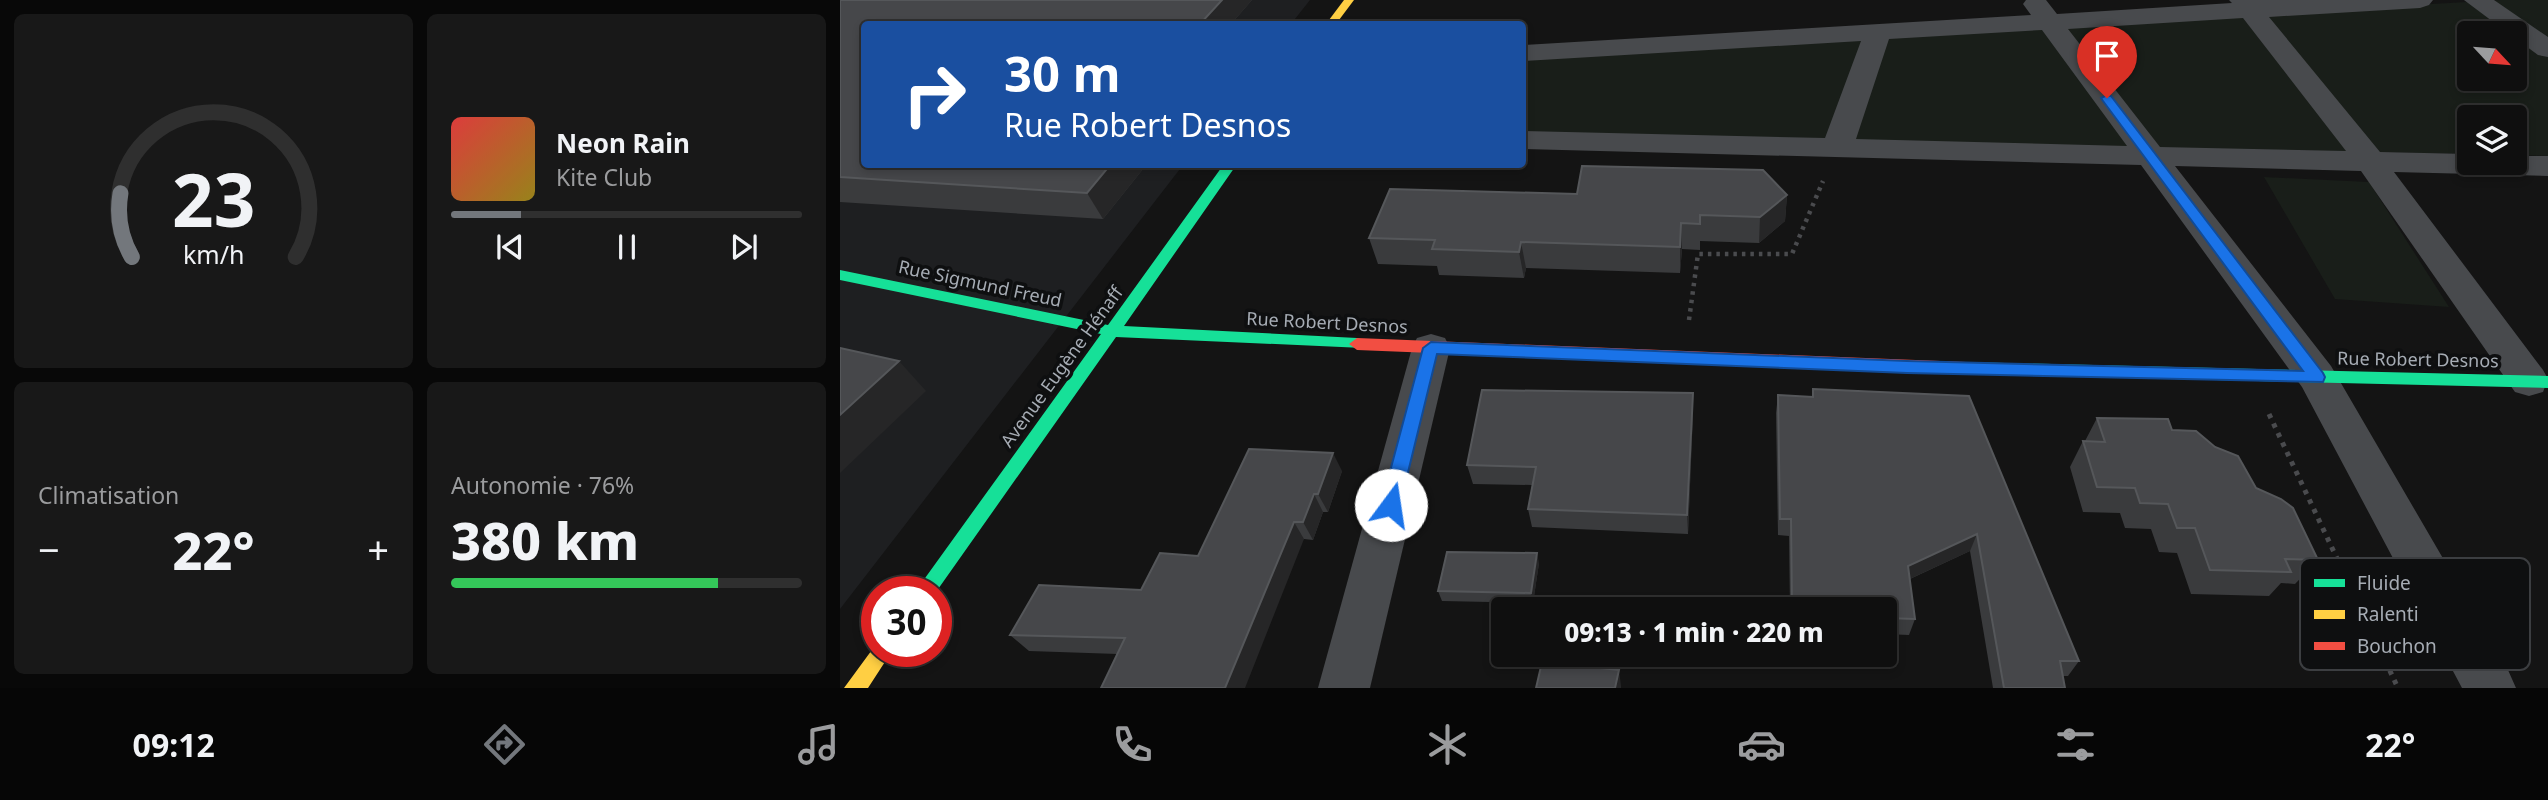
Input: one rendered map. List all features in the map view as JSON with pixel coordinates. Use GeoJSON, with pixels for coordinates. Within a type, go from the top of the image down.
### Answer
{"type":"FeatureCollection","features":[{"type":"Feature","properties":{"kind":"street"},"geometry":{"type":"LineString","coordinates":[[1333,21],[1349,0]]}},
{"type":"Feature","properties":{"kind":"street"},"geometry":{"type":"LineString","coordinates":[[1526,52],[1878,31],[2041,10],[2420,0]]}},
{"type":"Feature","properties":{"kind":"street"},"geometry":{"type":"LineString","coordinates":[[2477,0],[2548,49]]}},
{"type":"Feature","properties":{"kind":"street"},"geometry":{"type":"LineString","coordinates":[[2247,5],[2539,381]]}},
{"type":"Feature","properties":{"kind":"street"},"geometry":{"type":"LineString","coordinates":[[2041,10],[2317,377],[2418,558]]}},
{"type":"Feature","properties":{"kind":"street"},"geometry":{"type":"LineString","coordinates":[[1837,149],[1878,31]]}},
{"type":"Feature","properties":{"kind":"street"},"geometry":{"type":"LineString","coordinates":[[1526,140],[2548,166]]}},
{"type":"Feature","properties":{"kind":"street","name":"Avenue Eugène Hénaff"},"geometry":{"type":"LineString","coordinates":[[936,576],[1228,168]]}},
{"type":"Feature","properties":{"kind":"street","name":"Rue Sigmund Freud"},"geometry":{"type":"LineString","coordinates":[[840,275],[1112,331]]}},
{"type":"Feature","properties":{"kind":"street","name":"Rue Robert Desnos"},"geometry":{"type":"LineString","coordinates":[[1112,331],[1683,359],[2251,376],[2539,381]]}},
{"type":"Feature","properties":{"kind":"street"},"geometry":{"type":"LineString","coordinates":[[1343,688],[1431,348]]}},
{"type":"Feature","properties":{"kind":"street"},"geometry":{"type":"LineString","coordinates":[[855,688],[870,667]]}},
{"type":"Feature","properties":{"kind":"street"},"geometry":{"type":"LineString","coordinates":[[2480,670],[2490,688]]}},
{"type":"Feature","properties":{"kind":"path"},"geometry":{"type":"LineString","coordinates":[[1683,359],[1698,254],[1792,254],[1837,149]]}},
{"type":"Feature","properties":{"kind":"path"},"geometry":{"type":"LineString","coordinates":[[2251,376],[2337,558]]}},
{"type":"Feature","properties":{"kind":"path"},"geometry":{"type":"LineString","coordinates":[[2390,670],[2398,688]]}},
{"type":"Feature","properties":{"kind":"shaded area"},"geometry":{"type":"Polygon","coordinates":[[[840,0],[1310,0],[1293,21],[861,21],[861,168],[1181,168],[865,576],[861,576],[861,582],[840,609],[840,0]]]}},
{"type":"Feature","properties":{"kind":"shaded area"},"geometry":{"type":"Polygon","coordinates":[[[2501,0],[2548,0],[2548,156],[2527,155],[2527,105],[2457,105],[2457,154],[1526,135],[1526,57],[2501,0]]]}},
{"type":"Feature","properties":{"kind":"shaded area"},"geometry":{"type":"Polygon","coordinates":[[[2264,177],[2369,182],[2449,307],[2335,299],[2264,177]]]}},
{"type":"Feature","properties":{"kind":"building"},"geometry":{"type":"Polygon","coordinates":[[[840,0],[1222,0],[1203,21],[861,21],[861,168],[1108,168],[1087,193],[840,177],[840,0]]]}},
{"type":"Feature","properties":{"kind":"building"},"geometry":{"type":"Polygon","coordinates":[[[1582,166],[1763,170],[1787,195],[1760,217],[1700,215],[1700,224],[1681,223],[1680,247],[1521,242],[1519,252],[1432,249],[1435,240],[1369,238],[1390,189],[1577,194],[1582,166]]]}},
{"type":"Feature","properties":{"kind":"building"},"geometry":{"type":"Polygon","coordinates":[[[840,348],[899,361],[840,415],[840,348]]]}},
{"type":"Feature","properties":{"kind":"building"},"geometry":{"type":"Polygon","coordinates":[[[1813,389],[1969,396],[2079,661],[2060,661],[2065,688],[2004,688],[1977,534],[1908,566],[1915,619],[1897,618],[1897,597],[1792,597],[1791,519],[1780,519],[1778,395],[1813,397],[1813,389]]]}},
{"type":"Feature","properties":{"kind":"building"},"geometry":{"type":"Polygon","coordinates":[[[1482,390],[1693,393],[1687,515],[1528,509],[1536,467],[1467,465],[1482,390]]]}},
{"type":"Feature","properties":{"kind":"building"},"geometry":{"type":"Polygon","coordinates":[[[2097,418],[2168,419],[2172,430],[2196,431],[2215,447],[2238,456],[2256,488],[2281,499],[2293,508],[2317,558],[2285,559],[2291,572],[2210,570],[2195,528],[2177,528],[2168,504],[2140,503],[2135,488],[2097,487],[2083,441],[2105,442],[2097,418]]]}},
{"type":"Feature","properties":{"kind":"building"},"geometry":{"type":"Polygon","coordinates":[[[1249,449],[1333,453],[1318,494],[1314,494],[1303,522],[1294,522],[1225,688],[1101,688],[1125,638],[1010,635],[1039,585],[1141,590],[1160,553],[1198,556],[1249,449]]]}},
{"type":"Feature","properties":{"kind":"building"},"geometry":{"type":"Polygon","coordinates":[[[1447,552],[1537,553],[1531,593],[1438,591],[1447,552]]]}},
{"type":"Feature","properties":{"kind":"building"},"geometry":{"type":"Polygon","coordinates":[[[1541,667],[1619,670],[1615,688],[1536,688],[1541,667]]]}},
{"type":"Feature","properties":{"kind":"traffic: fast"},"geometry":{"type":"LineString","coordinates":[[936,576],[1228,168]]}},
{"type":"Feature","properties":{"kind":"traffic: fast"},"geometry":{"type":"LineString","coordinates":[[840,275],[1112,331],[1357,344]]}},
{"type":"Feature","properties":{"kind":"traffic: fast"},"geometry":{"type":"LineString","coordinates":[[1966,368],[2548,382]]}},
{"type":"Feature","properties":{"kind":"traffic: slow"},"geometry":{"type":"LineString","coordinates":[[1333,21],[1349,0]]}},
{"type":"Feature","properties":{"kind":"traffic: slow"},"geometry":{"type":"LineString","coordinates":[[855,688],[870,667]]}},
{"type":"Feature","properties":{"kind":"traffic: jam"},"geometry":{"type":"LineString","coordinates":[[1357,344],[1966,368]]}},
{"type":"Feature","properties":{"kind":"route"},"geometry":{"type":"LineString","coordinates":[[1391,505],[1431,348],[1907,367],[2317,377],[2107,98]]}}]}
